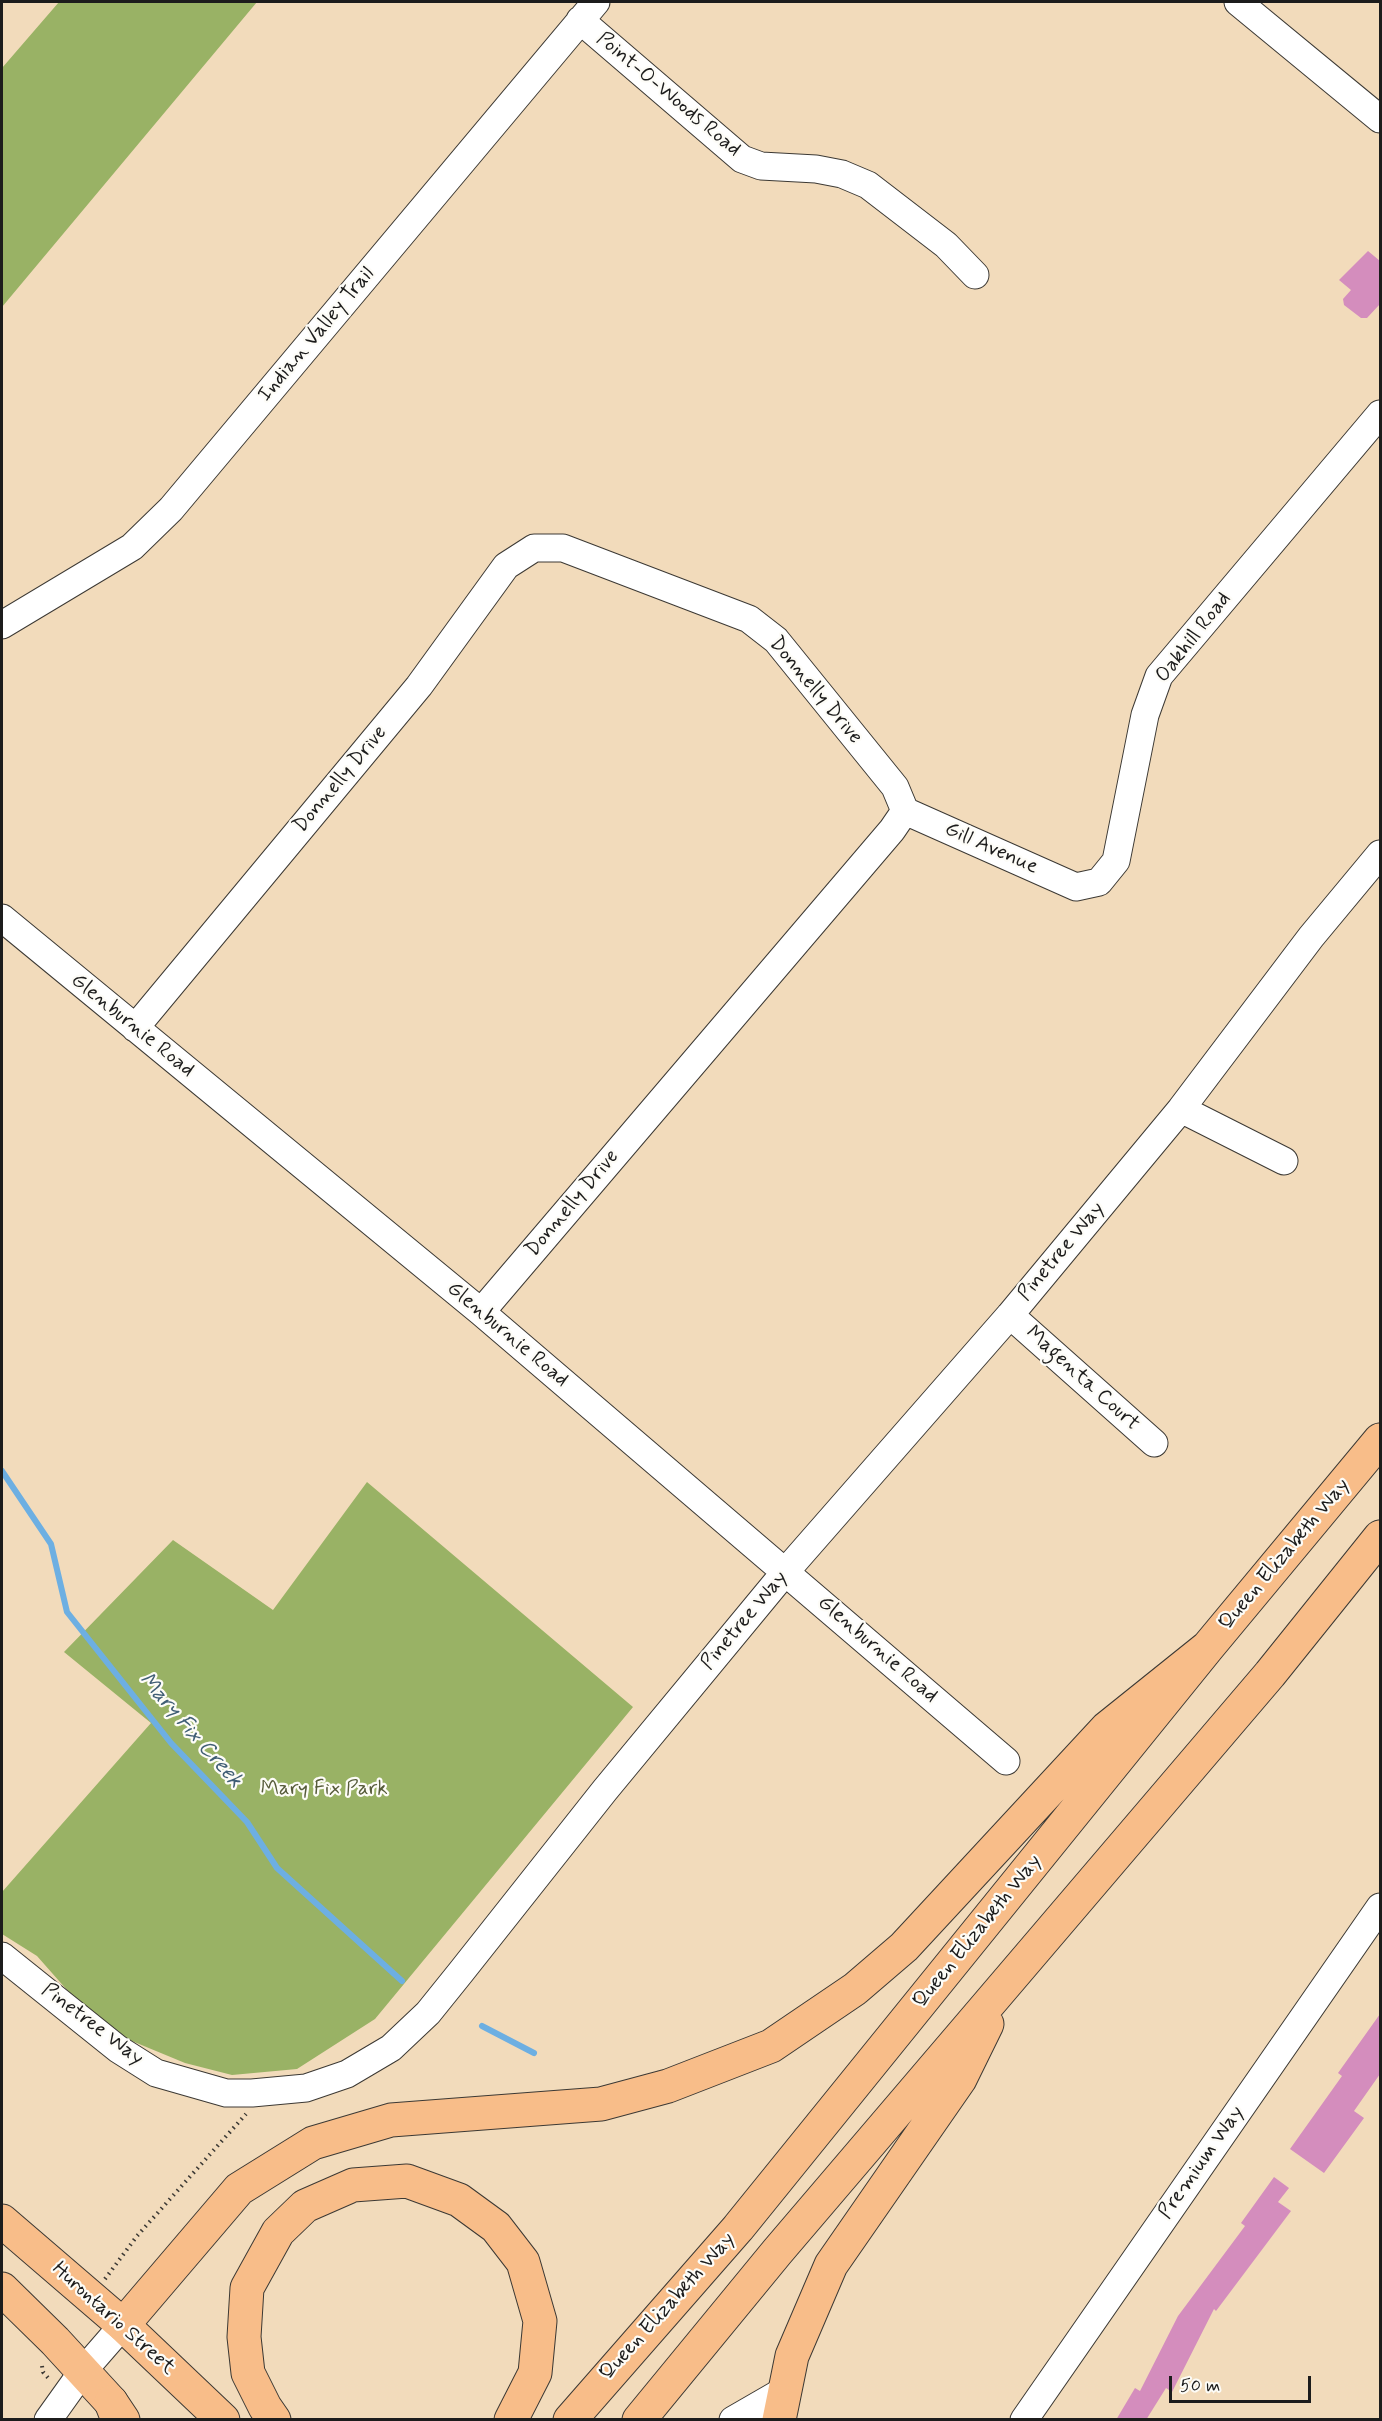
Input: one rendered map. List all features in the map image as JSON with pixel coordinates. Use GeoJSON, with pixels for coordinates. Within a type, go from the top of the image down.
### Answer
{"type":"FeatureCollection","features":[{"type":"Feature","properties":{"kind":"main road","name":"Queen Elizabeth Way"},"geometry":{"type":"LineString","coordinates":[[570,2420],[738,2228],[1208,1647],[1380,1440]]}},
{"type":"Feature","properties":{"kind":"main road"},"geometry":{"type":"LineString","coordinates":[[639,2420],[770,2261],[1270,1674],[1380,1537]]}},
{"type":"Feature","properties":{"kind":"main road"},"geometry":{"type":"LineString","coordinates":[[123,2325],[239,2188],[313,2143],[391,2120],[601,2104],[668,2086],[771,2046],[855,1989],[904,1947],[1107,1728],[1208,1647]]}},
{"type":"Feature","properties":{"kind":"main road"},"geometry":{"type":"LineString","coordinates":[[782,2405],[792,2356],[831,2265],[960,2079],[1007,1982]]}},
{"type":"Feature","properties":{"kind":"main road"},"geometry":{"type":"LineString","coordinates":[[274,2420],[248,2373],[244,2337],[247,2288],[278,2232],[305,2206],[353,2185],[407,2181],[459,2200],[496,2227],[523,2262],[540,2321],[536,2373],[511,2420]]}},
{"type":"Feature","properties":{"kind":"main road","name":"Hurontario Street"},"geometry":{"type":"LineString","coordinates":[[2,2221],[123,2325],[223,2420]]}},
{"type":"Feature","properties":{"kind":"main road"},"geometry":{"type":"LineString","coordinates":[[2,2289],[83,2371],[118,2414]]}},
{"type":"Feature","properties":{"kind":"street"},"geometry":{"type":"LineString","coordinates":[[1238,2],[1380,119]]}},
{"type":"Feature","properties":{"kind":"street","name":"Point-O-Woods Road"},"geometry":{"type":"LineString","coordinates":[[588,11],[742,159],[761,166],[816,169],[842,174],[868,185],[946,245],[975,275]]}},
{"type":"Feature","properties":{"kind":"street","name":"Indian Valley Trail"},"geometry":{"type":"LineString","coordinates":[[2,625],[132,547],[171,509],[588,11]]}},
{"type":"Feature","properties":{"kind":"street","name":"Oakhill Road"},"geometry":{"type":"LineString","coordinates":[[1076,887],[1099,882],[1116,861],[1145,715],[1159,676],[1380,414]]}},
{"type":"Feature","properties":{"kind":"street","name":"Donnelly Drive"},"geometry":{"type":"LineString","coordinates":[[135,1028],[419,686],[506,566],[534,548],[563,548],[749,619],[776,640],[895,787],[905,811],[892,830],[481,1312]]}},
{"type":"Feature","properties":{"kind":"street","name":"Gill Avenue"},"geometry":{"type":"LineString","coordinates":[[905,811],[1076,887]]}},
{"type":"Feature","properties":{"kind":"street","name":"Pinetree Way"},"geometry":{"type":"LineString","coordinates":[[2,1956],[118,2049],[156,2073],[226,2092],[252,2093],[306,2088],[347,2074],[391,2048],[428,2013],[605,1790],[786,1571],[1010,1315],[1181,1109],[1311,937],[1380,854]]}},
{"type":"Feature","properties":{"kind":"street","name":"Glenburnie Road"},"geometry":{"type":"LineString","coordinates":[[2,918],[481,1312],[1006,1761]]}},
{"type":"Feature","properties":{"kind":"street"},"geometry":{"type":"LineString","coordinates":[[1181,1109],[1284,1161]]}},
{"type":"Feature","properties":{"kind":"street","name":"Magenta Court"},"geometry":{"type":"LineString","coordinates":[[1010,1315],[1154,1443]]}},
{"type":"Feature","properties":{"kind":"street","name":"Premium Way"},"geometry":{"type":"LineString","coordinates":[[1024,2420],[1380,1907]]}},
{"type":"Feature","properties":{"kind":"street"},"geometry":{"type":"LineString","coordinates":[[48,2420],[83,2371],[123,2325]]}},
{"type":"Feature","properties":{"kind":"street"},"geometry":{"type":"LineString","coordinates":[[733,2420],[782,2405]]}},
{"type":"Feature","properties":{"kind":"path"},"geometry":{"type":"LineString","coordinates":[[102,2283],[137,2236],[246,2115],[252,2093]]}},
{"type":"Feature","properties":{"kind":"green space"},"geometry":{"type":"Polygon","coordinates":[[[59,2],[257,2],[2,307],[2,68],[59,2]]]}},
{"type":"Feature","properties":{"kind":"green space","name":"Mary Fix Park"},"geometry":{"type":"Polygon","coordinates":[[[367,1482],[633,1707],[375,2019],[297,2069],[232,2075],[185,2063],[127,2039],[82,2007],[37,1956],[2,1934],[2,1892],[151,1723],[64,1652],[173,1540],[273,1610],[367,1482]]]}},
{"type":"Feature","properties":{"kind":"building"},"geometry":{"type":"Polygon","coordinates":[[[1368,251],[1380,261],[1380,304],[1367,318],[1361,318],[1344,305],[1343,299],[1351,290],[1339,280],[1368,251]]]}},
{"type":"Feature","properties":{"kind":"building"},"geometry":{"type":"Polygon","coordinates":[[[1380,2014],[1380,2074],[1354,2111],[1364,2118],[1324,2173],[1290,2149],[1342,2076],[1338,2073],[1380,2014]]]}},
{"type":"Feature","properties":{"kind":"building"},"geometry":{"type":"Polygon","coordinates":[[[1274,2177],[1289,2188],[1278,2202],[1291,2211],[1216,2311],[1214,2309],[1172,2392],[1166,2388],[1146,2420],[1116,2420],[1135,2388],[1140,2391],[1178,2316],[1245,2226],[1241,2223],[1274,2177]]]}},
{"type":"Feature","properties":{"kind":"waterway","name":"Mary Fix Creek"},"geometry":{"type":"LineString","coordinates":[[2,1471],[51,1544],[67,1612],[171,1743],[247,1822],[277,1868],[402,1981]]}},
{"type":"Feature","properties":{"kind":"waterway","name":"Mary Fix Creek"},"geometry":{"type":"LineString","coordinates":[[482,2026],[534,2053]]}}]}
